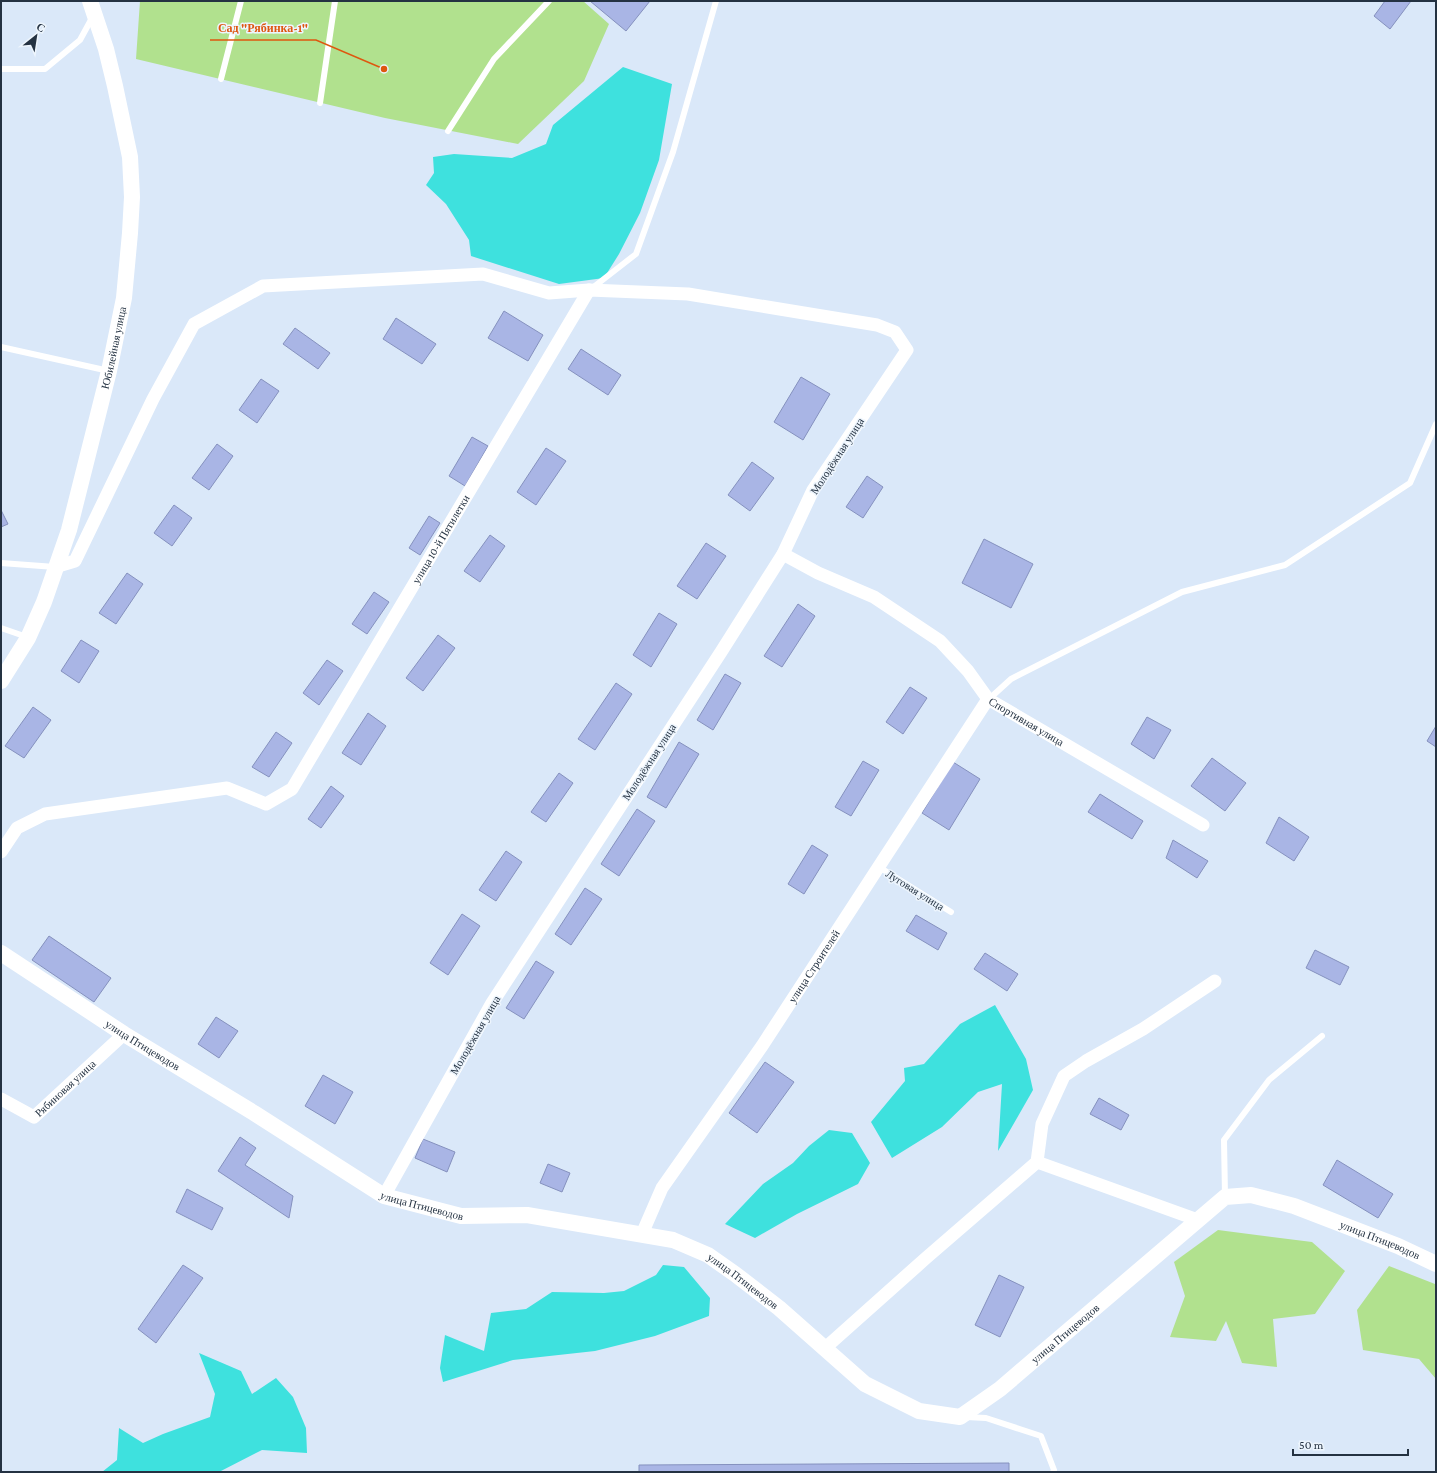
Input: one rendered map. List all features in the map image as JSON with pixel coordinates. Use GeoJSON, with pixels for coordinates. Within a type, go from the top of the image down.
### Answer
{"type":"FeatureCollection","features":[{"type":"Feature","properties":{"kind":"street","name":"Юбилейная улица"},"geometry":{"type":"LineString","coordinates":[[1,681],[28,638],[44,602],[69,530],[109,371],[124,298],[132,198],[130,157],[106,49],[92,8]]}},
{"type":"Feature","properties":{"kind":"street"},"geometry":{"type":"LineString","coordinates":[[55,567],[75,561],[153,399],[194,324],[263,286],[484,274],[549,293],[589,290]]}},
{"type":"Feature","properties":{"kind":"street","name":"Молодёжная улица"},"geometry":{"type":"LineString","coordinates":[[384,1196],[492,1003],[721,652],[783,554],[813,490],[907,350],[895,332],[877,325],[688,294],[589,290]]}},
{"type":"Feature","properties":{"kind":"street","name":"улица 10-й Пятилетки"},"geometry":{"type":"LineString","coordinates":[[1,852],[16,828],[45,814],[227,788],[266,804],[292,788],[589,290]]}},
{"type":"Feature","properties":{"kind":"street","name":"Спортивная улица"},"geometry":{"type":"LineString","coordinates":[[783,554],[818,573],[874,597],[940,641],[968,671],[988,699],[1203,825]]}},
{"type":"Feature","properties":{"kind":"street","name":"улица Строителей"},"geometry":{"type":"LineString","coordinates":[[642,1234],[662,1188],[762,1046],[988,699]]}},
{"type":"Feature","properties":{"kind":"street","name":"улица Птицеводов"},"geometry":{"type":"LineString","coordinates":[[1,952],[124,1034],[254,1113],[384,1196],[461,1216],[527,1214],[642,1234],[673,1240],[708,1254],[779,1308],[864,1384],[919,1411],[960,1416],[1000,1389],[1225,1197],[1252,1195],[1294,1206],[1398,1246],[1436,1264]]}},
{"type":"Feature","properties":{"kind":"street"},"geometry":{"type":"LineString","coordinates":[[824,1349],[1037,1162],[1042,1124],[1064,1076],[1086,1061],[1142,1029],[1215,981]]}},
{"type":"Feature","properties":{"kind":"street","name":"Рябиновая улица"},"geometry":{"type":"LineString","coordinates":[[1,1099],[34,1117],[124,1034]]}},
{"type":"Feature","properties":{"kind":"street"},"geometry":{"type":"LineString","coordinates":[[1037,1162],[1198,1220]]}},
{"type":"Feature","properties":{"kind":"lane"},"geometry":{"type":"LineString","coordinates":[[221,79],[241,1]]}},
{"type":"Feature","properties":{"kind":"lane"},"geometry":{"type":"LineString","coordinates":[[320,103],[335,1]]}},
{"type":"Feature","properties":{"kind":"lane"},"geometry":{"type":"LineString","coordinates":[[448,131],[494,59],[549,1]]}},
{"type":"Feature","properties":{"kind":"lane"},"geometry":{"type":"LineString","coordinates":[[589,290],[636,254],[672,152],[716,1]]}},
{"type":"Feature","properties":{"kind":"lane"},"geometry":{"type":"LineString","coordinates":[[1,69],[45,69],[80,40],[92,8]]}},
{"type":"Feature","properties":{"kind":"lane"},"geometry":{"type":"LineString","coordinates":[[1,347],[109,371]]}},
{"type":"Feature","properties":{"kind":"lane"},"geometry":{"type":"LineString","coordinates":[[988,699],[1011,679],[1182,592],[1285,565],[1410,483],[1436,424]]}},
{"type":"Feature","properties":{"kind":"lane"},"geometry":{"type":"LineString","coordinates":[[1,564],[55,567]]}},
{"type":"Feature","properties":{"kind":"lane"},"geometry":{"type":"LineString","coordinates":[[1,628],[28,638]]}},
{"type":"Feature","properties":{"kind":"lane","name":"Луговая улица"},"geometry":{"type":"LineString","coordinates":[[879,867],[951,912]]}},
{"type":"Feature","properties":{"kind":"lane"},"geometry":{"type":"LineString","coordinates":[[1225,1197],[1224,1140],[1269,1080],[1322,1036]]}},
{"type":"Feature","properties":{"kind":"lane"},"geometry":{"type":"LineString","coordinates":[[960,1416],[986,1418],[1042,1436],[1054,1470],[1053,1472]]}},
{"type":"Feature","properties":{"kind":"shaded area"},"geometry":{"type":"Polygon","coordinates":[[[140,1],[583,1],[609,24],[584,81],[518,144],[385,118],[136,59],[140,1]]]}},
{"type":"Feature","properties":{"kind":"shaded area"},"geometry":{"type":"Polygon","coordinates":[[[623,67],[672,84],[659,160],[640,213],[619,254],[604,278],[559,284],[471,256],[469,240],[446,204],[426,185],[434,173],[433,157],[454,154],[512,158],[546,144],[553,125],[623,67]]]}},
{"type":"Feature","properties":{"kind":"shaded area"},"geometry":{"type":"Polygon","coordinates":[[[995,1005],[1026,1059],[1033,1090],[998,1151],[1002,1084],[978,1092],[942,1127],[892,1158],[871,1122],[905,1081],[904,1068],[924,1064],[960,1024],[995,1005]]]}},
{"type":"Feature","properties":{"kind":"shaded area"},"geometry":{"type":"Polygon","coordinates":[[[829,1130],[852,1133],[870,1163],[858,1184],[797,1214],[755,1238],[725,1224],[763,1184],[793,1163],[809,1146],[829,1130]]]}},
{"type":"Feature","properties":{"kind":"shaded area"},"geometry":{"type":"Polygon","coordinates":[[[1218,1230],[1312,1242],[1345,1271],[1315,1314],[1273,1319],[1277,1367],[1242,1363],[1226,1321],[1216,1341],[1170,1337],[1185,1296],[1174,1262],[1218,1230]]]}},
{"type":"Feature","properties":{"kind":"shaded area"},"geometry":{"type":"Polygon","coordinates":[[[663,1265],[684,1267],[710,1298],[709,1316],[655,1336],[595,1351],[513,1360],[443,1382],[440,1368],[445,1335],[484,1351],[491,1313],[526,1309],[552,1292],[604,1293],[624,1291],[656,1275],[663,1265]]]}},
{"type":"Feature","properties":{"kind":"shaded area"},"geometry":{"type":"Polygon","coordinates":[[[1389,1266],[1435,1284],[1436,1379],[1419,1359],[1363,1350],[1357,1310],[1389,1266]]]}},
{"type":"Feature","properties":{"kind":"shaded area"},"geometry":{"type":"Polygon","coordinates":[[[199,1353],[241,1371],[252,1394],[276,1378],[293,1397],[306,1428],[307,1453],[262,1450],[219,1472],[102,1472],[117,1460],[119,1428],[143,1443],[210,1417],[215,1394],[199,1353]]]}},
{"type":"Feature","properties":{"kind":"building"},"geometry":{"type":"Polygon","coordinates":[[[590,1],[650,1],[626,31],[590,1]]]}},
{"type":"Feature","properties":{"kind":"building"},"geometry":{"type":"Polygon","coordinates":[[[1385,1],[1411,1],[1390,29],[1374,16],[1385,1]]]}},
{"type":"Feature","properties":{"kind":"building"},"geometry":{"type":"Polygon","coordinates":[[[504,311],[543,335],[528,361],[488,338],[504,311]]]}},
{"type":"Feature","properties":{"kind":"building"},"geometry":{"type":"Polygon","coordinates":[[[396,318],[436,344],[422,364],[383,339],[396,318]]]}},
{"type":"Feature","properties":{"kind":"building"},"geometry":{"type":"Polygon","coordinates":[[[295,328],[330,353],[318,369],[283,344],[295,328]]]}},
{"type":"Feature","properties":{"kind":"building"},"geometry":{"type":"Polygon","coordinates":[[[581,349],[621,375],[608,395],[568,369],[581,349]]]}},
{"type":"Feature","properties":{"kind":"building"},"geometry":{"type":"Polygon","coordinates":[[[801,377],[830,394],[803,440],[774,422],[801,377]]]}},
{"type":"Feature","properties":{"kind":"building"},"geometry":{"type":"Polygon","coordinates":[[[261,379],[279,391],[257,423],[239,410],[261,379]]]}},
{"type":"Feature","properties":{"kind":"building"},"geometry":{"type":"Polygon","coordinates":[[[472,437],[488,446],[465,486],[449,476],[472,437]]]}},
{"type":"Feature","properties":{"kind":"building"},"geometry":{"type":"Polygon","coordinates":[[[217,444],[233,456],[209,490],[192,478],[217,444]]]}},
{"type":"Feature","properties":{"kind":"building"},"geometry":{"type":"Polygon","coordinates":[[[546,448],[566,461],[536,505],[517,492],[546,448]]]}},
{"type":"Feature","properties":{"kind":"building"},"geometry":{"type":"Polygon","coordinates":[[[752,462],[774,478],[750,511],[728,495],[752,462]]]}},
{"type":"Feature","properties":{"kind":"building"},"geometry":{"type":"Polygon","coordinates":[[[867,476],[883,487],[863,518],[846,507],[867,476]]]}},
{"type":"Feature","properties":{"kind":"building"},"geometry":{"type":"Polygon","coordinates":[[[174,505],[192,518],[172,546],[154,533],[174,505]]]}},
{"type":"Feature","properties":{"kind":"building"},"geometry":{"type":"Polygon","coordinates":[[[1,510],[8,524],[1,527],[1,510]]]}},
{"type":"Feature","properties":{"kind":"building"},"geometry":{"type":"Polygon","coordinates":[[[429,516],[440,523],[420,555],[409,548],[429,516]]]}},
{"type":"Feature","properties":{"kind":"building"},"geometry":{"type":"Polygon","coordinates":[[[490,535],[505,546],[480,582],[464,571],[490,535]]]}},
{"type":"Feature","properties":{"kind":"building"},"geometry":{"type":"Polygon","coordinates":[[[984,539],[1033,564],[1011,608],[962,583],[984,539]]]}},
{"type":"Feature","properties":{"kind":"building"},"geometry":{"type":"Polygon","coordinates":[[[706,543],[726,556],[697,599],[677,586],[706,543]]]}},
{"type":"Feature","properties":{"kind":"building"},"geometry":{"type":"Polygon","coordinates":[[[127,573],[143,584],[116,624],[99,613],[127,573]]]}},
{"type":"Feature","properties":{"kind":"building"},"geometry":{"type":"Polygon","coordinates":[[[374,592],[389,602],[367,634],[352,624],[374,592]]]}},
{"type":"Feature","properties":{"kind":"building"},"geometry":{"type":"Polygon","coordinates":[[[798,604],[815,616],[782,667],[764,656],[798,604]]]}},
{"type":"Feature","properties":{"kind":"building"},"geometry":{"type":"Polygon","coordinates":[[[659,613],[677,624],[651,667],[633,655],[659,613]]]}},
{"type":"Feature","properties":{"kind":"building"},"geometry":{"type":"Polygon","coordinates":[[[438,635],[455,648],[423,691],[406,678],[438,635]]]}},
{"type":"Feature","properties":{"kind":"building"},"geometry":{"type":"Polygon","coordinates":[[[81,640],[99,651],[79,683],[61,671],[81,640]]]}},
{"type":"Feature","properties":{"kind":"building"},"geometry":{"type":"Polygon","coordinates":[[[327,660],[343,671],[319,705],[303,693],[327,660]]]}},
{"type":"Feature","properties":{"kind":"building"},"geometry":{"type":"Polygon","coordinates":[[[725,674],[741,683],[713,730],[697,720],[725,674]]]}},
{"type":"Feature","properties":{"kind":"building"},"geometry":{"type":"Polygon","coordinates":[[[616,683],[632,694],[595,750],[578,739],[616,683]]]}},
{"type":"Feature","properties":{"kind":"building"},"geometry":{"type":"Polygon","coordinates":[[[910,687],[927,698],[903,734],[886,722],[910,687]]]}},
{"type":"Feature","properties":{"kind":"building"},"geometry":{"type":"Polygon","coordinates":[[[33,707],[51,720],[24,758],[5,746],[33,707]]]}},
{"type":"Feature","properties":{"kind":"building"},"geometry":{"type":"Polygon","coordinates":[[[368,713],[386,726],[361,765],[342,753],[368,713]]]}},
{"type":"Feature","properties":{"kind":"building"},"geometry":{"type":"Polygon","coordinates":[[[1147,717],[1171,730],[1154,759],[1131,744],[1147,717]]]}},
{"type":"Feature","properties":{"kind":"building"},"geometry":{"type":"Polygon","coordinates":[[[1436,726],[1436,747],[1427,741],[1436,726]]]}},
{"type":"Feature","properties":{"kind":"building"},"geometry":{"type":"Polygon","coordinates":[[[276,732],[292,743],[269,777],[252,767],[276,732]]]}},
{"type":"Feature","properties":{"kind":"building"},"geometry":{"type":"Polygon","coordinates":[[[679,742],[699,754],[666,808],[647,797],[679,742]]]}},
{"type":"Feature","properties":{"kind":"building"},"geometry":{"type":"Polygon","coordinates":[[[1212,758],[1246,783],[1225,811],[1191,786],[1212,758]]]}},
{"type":"Feature","properties":{"kind":"building"},"geometry":{"type":"Polygon","coordinates":[[[863,761],[879,770],[851,816],[835,807],[863,761]]]}},
{"type":"Feature","properties":{"kind":"building"},"geometry":{"type":"Polygon","coordinates":[[[953,762],[980,779],[949,830],[922,813],[953,762]]]}},
{"type":"Feature","properties":{"kind":"building"},"geometry":{"type":"Polygon","coordinates":[[[559,773],[573,783],[546,822],[531,812],[559,773]]]}},
{"type":"Feature","properties":{"kind":"building"},"geometry":{"type":"Polygon","coordinates":[[[331,786],[344,796],[321,828],[308,819],[331,786]]]}},
{"type":"Feature","properties":{"kind":"building"},"geometry":{"type":"Polygon","coordinates":[[[1100,794],[1143,821],[1132,839],[1088,812],[1100,794]]]}},
{"type":"Feature","properties":{"kind":"building"},"geometry":{"type":"Polygon","coordinates":[[[637,809],[655,821],[619,876],[601,864],[637,809]]]}},
{"type":"Feature","properties":{"kind":"building"},"geometry":{"type":"Polygon","coordinates":[[[1279,817],[1309,837],[1294,861],[1266,843],[1279,817]]]}},
{"type":"Feature","properties":{"kind":"building"},"geometry":{"type":"Polygon","coordinates":[[[1173,840],[1208,861],[1197,878],[1166,858],[1173,840]]]}},
{"type":"Feature","properties":{"kind":"building"},"geometry":{"type":"Polygon","coordinates":[[[812,845],[828,855],[804,894],[788,884],[812,845]]]}},
{"type":"Feature","properties":{"kind":"building"},"geometry":{"type":"Polygon","coordinates":[[[506,851],[522,862],[496,901],[479,890],[506,851]]]}},
{"type":"Feature","properties":{"kind":"building"},"geometry":{"type":"Polygon","coordinates":[[[585,888],[602,899],[571,945],[555,934],[585,888]]]}},
{"type":"Feature","properties":{"kind":"building"},"geometry":{"type":"Polygon","coordinates":[[[462,914],[480,926],[448,975],[430,963],[462,914]]]}},
{"type":"Feature","properties":{"kind":"building"},"geometry":{"type":"Polygon","coordinates":[[[916,915],[947,933],[938,950],[906,931],[916,915]]]}},
{"type":"Feature","properties":{"kind":"building"},"geometry":{"type":"Polygon","coordinates":[[[49,936],[111,978],[94,1002],[32,960],[49,936]]]}},
{"type":"Feature","properties":{"kind":"building"},"geometry":{"type":"Polygon","coordinates":[[[1315,950],[1349,967],[1340,985],[1306,968],[1315,950]]]}},
{"type":"Feature","properties":{"kind":"building"},"geometry":{"type":"Polygon","coordinates":[[[985,953],[1018,974],[1007,991],[974,969],[985,953]]]}},
{"type":"Feature","properties":{"kind":"building"},"geometry":{"type":"Polygon","coordinates":[[[536,961],[554,972],[524,1019],[506,1008],[536,961]]]}},
{"type":"Feature","properties":{"kind":"building"},"geometry":{"type":"Polygon","coordinates":[[[216,1017],[238,1031],[219,1058],[198,1044],[216,1017]]]}},
{"type":"Feature","properties":{"kind":"building"},"geometry":{"type":"Polygon","coordinates":[[[765,1062],[794,1082],[757,1133],[729,1113],[765,1062]]]}},
{"type":"Feature","properties":{"kind":"building"},"geometry":{"type":"Polygon","coordinates":[[[323,1075],[353,1092],[335,1124],[305,1106],[323,1075]]]}},
{"type":"Feature","properties":{"kind":"building"},"geometry":{"type":"Polygon","coordinates":[[[1099,1098],[1129,1115],[1121,1130],[1090,1114],[1099,1098]]]}},
{"type":"Feature","properties":{"kind":"building"},"geometry":{"type":"Polygon","coordinates":[[[240,1137],[256,1148],[245,1165],[293,1196],[289,1218],[218,1171],[240,1137]]]}},
{"type":"Feature","properties":{"kind":"building"},"geometry":{"type":"Polygon","coordinates":[[[423,1139],[455,1152],[447,1172],[415,1158],[423,1139]]]}},
{"type":"Feature","properties":{"kind":"building"},"geometry":{"type":"Polygon","coordinates":[[[1337,1160],[1393,1194],[1378,1218],[1323,1185],[1337,1160]]]}},
{"type":"Feature","properties":{"kind":"building"},"geometry":{"type":"Polygon","coordinates":[[[548,1164],[570,1173],[562,1192],[540,1183],[548,1164]]]}},
{"type":"Feature","properties":{"kind":"building"},"geometry":{"type":"Polygon","coordinates":[[[187,1189],[223,1208],[212,1230],[176,1212],[187,1189]]]}},
{"type":"Feature","properties":{"kind":"building"},"geometry":{"type":"Polygon","coordinates":[[[183,1265],[203,1278],[156,1343],[138,1329],[183,1265]]]}},
{"type":"Feature","properties":{"kind":"building"},"geometry":{"type":"Polygon","coordinates":[[[999,1275],[1024,1287],[1000,1337],[975,1325],[999,1275]]]}},
{"type":"Feature","properties":{"kind":"building"},"geometry":{"type":"Polygon","coordinates":[[[1009,1463],[1009,1472],[639,1472],[639,1465],[1009,1463]]]}},
{"type":"Feature","properties":{"kind":"place","name":"Сад \"Рябинка-1\""},"geometry":{"type":"Point","coordinates":[384,69]}}]}
